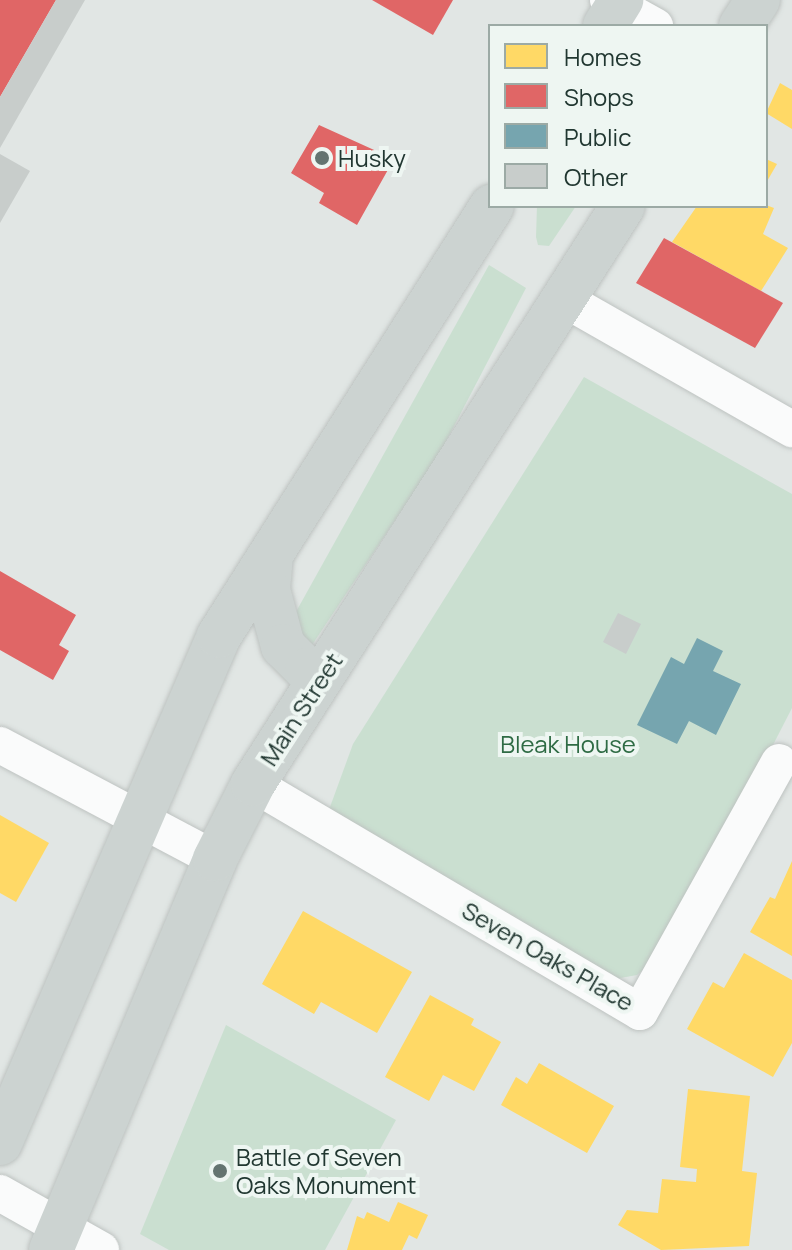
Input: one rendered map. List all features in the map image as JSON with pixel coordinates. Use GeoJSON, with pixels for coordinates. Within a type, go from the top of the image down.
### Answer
{"type":"FeatureCollection","features":[{"type":"Feature","properties":{"kind":"main road"},"geometry":{"type":"LineString","coordinates":[[742,24],[758,0]]}},
{"type":"Feature","properties":{"kind":"main road"},"geometry":{"type":"LineString","coordinates":[[0,1143],[219,636],[491,208]]}},
{"type":"Feature","properties":{"kind":"main road","name":"Main Street"},"geometry":{"type":"LineString","coordinates":[[56,1239],[215,859],[253,784],[622,208]]}},
{"type":"Feature","properties":{"kind":"main road"},"geometry":{"type":"LineString","coordinates":[[271,555],[268,590],[283,646],[307,670],[325,671]]}},
{"type":"Feature","properties":{"kind":"street"},"geometry":{"type":"LineString","coordinates":[[613,8],[650,24]]}},
{"type":"Feature","properties":{"kind":"street"},"geometry":{"type":"LineString","coordinates":[[562,298],[792,429]]}},
{"type":"Feature","properties":{"kind":"street"},"geometry":{"type":"LineString","coordinates":[[0,745],[215,859]]}},
{"type":"Feature","properties":{"kind":"street","name":"Seven Oaks Place"},"geometry":{"type":"LineString","coordinates":[[253,784],[640,1012],[779,762]]}},
{"type":"Feature","properties":{"kind":"street"},"geometry":{"type":"LineString","coordinates":[[0,1193],[56,1239],[101,1250]]}},
{"type":"Feature","properties":{"kind":"green space"},"geometry":{"type":"Polygon","coordinates":[[[537,208],[575,208],[549,246],[538,245],[537,208]]]}},
{"type":"Feature","properties":{"kind":"green space"},"geometry":{"type":"Polygon","coordinates":[[[489,265],[526,288],[440,453],[308,651],[292,619],[489,265]]]}},
{"type":"Feature","properties":{"kind":"green space","name":"Bleak House"},"geometry":{"type":"Polygon","coordinates":[[[584,377],[792,494],[792,708],[668,949],[637,975],[615,979],[326,818],[353,744],[584,377]]]}},
{"type":"Feature","properties":{"kind":"green space"},"geometry":{"type":"Polygon","coordinates":[[[226,1025],[396,1120],[325,1250],[169,1250],[140,1234],[226,1025]]]}},
{"type":"Feature","properties":{"kind":"building: Homes"},"geometry":{"type":"Polygon","coordinates":[[[780,83],[792,90],[792,129],[768,114],[780,83]]]}},
{"type":"Feature","properties":{"kind":"building: Homes"},"geometry":{"type":"Polygon","coordinates":[[[768,160],[777,164],[768,180],[768,160]]]}},
{"type":"Feature","properties":{"kind":"building: Homes"},"geometry":{"type":"Polygon","coordinates":[[[768,206],[774,208],[763,234],[788,248],[761,291],[672,242],[696,208],[768,206]]]}},
{"type":"Feature","properties":{"kind":"building: Homes"},"geometry":{"type":"Polygon","coordinates":[[[0,815],[49,843],[16,902],[0,893],[0,815]]]}},
{"type":"Feature","properties":{"kind":"building: Homes"},"geometry":{"type":"Polygon","coordinates":[[[792,861],[792,956],[750,932],[770,897],[775,899],[792,861]]]}},
{"type":"Feature","properties":{"kind":"building: Homes"},"geometry":{"type":"Polygon","coordinates":[[[303,911],[412,972],[377,1033],[321,1002],[314,1014],[262,984],[303,911]]]}},
{"type":"Feature","properties":{"kind":"building: Homes"},"geometry":{"type":"Polygon","coordinates":[[[744,953],[792,980],[792,1043],[773,1077],[687,1029],[713,982],[724,988],[744,953]]]}},
{"type":"Feature","properties":{"kind":"building: Homes"},"geometry":{"type":"Polygon","coordinates":[[[430,995],[474,1019],[471,1025],[501,1042],[474,1091],[443,1075],[429,1101],[385,1077],[430,995]]]}},
{"type":"Feature","properties":{"kind":"building: Homes"},"geometry":{"type":"Polygon","coordinates":[[[539,1063],[614,1106],[587,1153],[501,1105],[516,1077],[527,1084],[539,1063]]]}},
{"type":"Feature","properties":{"kind":"building: Homes"},"geometry":{"type":"Polygon","coordinates":[[[688,1089],[750,1096],[742,1171],[757,1173],[749,1246],[661,1250],[618,1225],[627,1210],[658,1213],[662,1179],[696,1182],[697,1169],[680,1167],[688,1089]]]}},
{"type":"Feature","properties":{"kind":"building: Homes"},"geometry":{"type":"Polygon","coordinates":[[[398,1202],[428,1215],[417,1239],[409,1235],[402,1250],[347,1250],[357,1216],[364,1219],[367,1212],[389,1222],[398,1202]]]}},
{"type":"Feature","properties":{"kind":"building: Shops"},"geometry":{"type":"Polygon","coordinates":[[[0,0],[56,0],[0,97],[0,0]]]}},
{"type":"Feature","properties":{"kind":"building: Shops"},"geometry":{"type":"Polygon","coordinates":[[[372,0],[453,0],[433,35],[372,0]]]}},
{"type":"Feature","properties":{"kind":"building: Shops"},"geometry":{"type":"Polygon","coordinates":[[[319,125],[394,159],[357,225],[319,203],[324,193],[291,173],[319,125]]]}},
{"type":"Feature","properties":{"kind":"building: Shops"},"geometry":{"type":"Polygon","coordinates":[[[664,238],[783,303],[755,348],[636,283],[664,238]]]}},
{"type":"Feature","properties":{"kind":"building: Shops"},"geometry":{"type":"Polygon","coordinates":[[[0,571],[76,615],[59,645],[69,651],[53,680],[0,650],[0,571]]]}},
{"type":"Feature","properties":{"kind":"building: Public","name":"Bleak House"},"geometry":{"type":"Polygon","coordinates":[[[697,638],[723,651],[713,671],[741,684],[716,735],[689,721],[677,744],[637,725],[671,657],[684,664],[697,638]]]}},
{"type":"Feature","properties":{"kind":"building: Other"},"geometry":{"type":"Polygon","coordinates":[[[56,0],[85,0],[0,148],[0,97],[56,0]]]}},
{"type":"Feature","properties":{"kind":"building: Other"},"geometry":{"type":"Polygon","coordinates":[[[0,154],[30,171],[0,223],[0,154]]]}},
{"type":"Feature","properties":{"kind":"building: Other"},"geometry":{"type":"Polygon","coordinates":[[[618,613],[641,624],[626,654],[603,642],[618,613]]]}},
{"type":"Feature","properties":{"kind":"place","name":"Husky"},"geometry":{"type":"Point","coordinates":[322,158]}},
{"type":"Feature","properties":{"kind":"place","name":"Battle of Seven Oaks Monument"},"geometry":{"type":"Point","coordinates":[220,1171]}}]}
